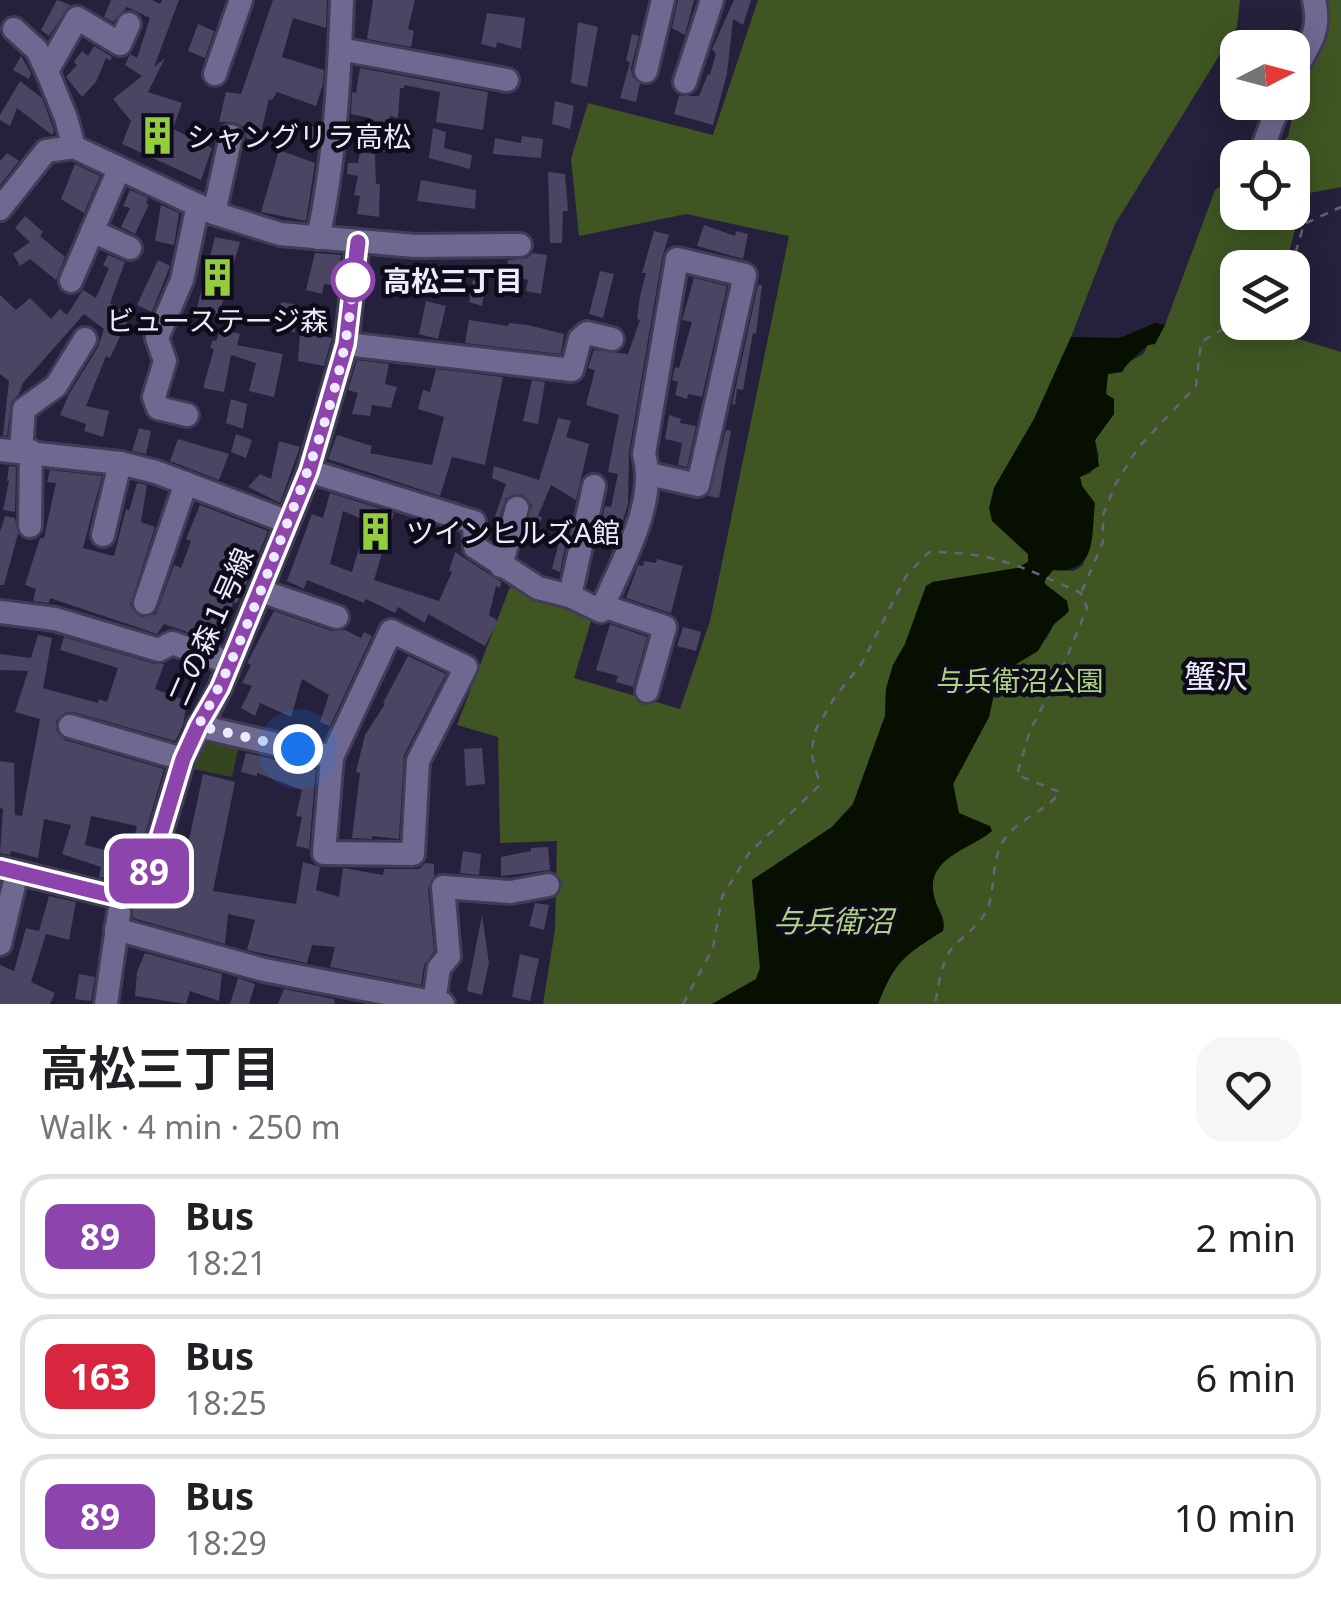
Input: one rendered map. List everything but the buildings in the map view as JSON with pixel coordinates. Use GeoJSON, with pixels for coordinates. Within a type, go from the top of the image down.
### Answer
{"type":"FeatureCollection","features":[{"type":"Feature","properties":{"kind":"street"},"geometry":{"type":"LineString","coordinates":[[215,74],[241,0]]}},
{"type":"Feature","properties":{"kind":"street"},"geometry":{"type":"LineString","coordinates":[[318,238],[327,194],[342,0]]}},
{"type":"Feature","properties":{"kind":"street"},"geometry":{"type":"LineString","coordinates":[[646,71],[662,0]]}},
{"type":"Feature","properties":{"kind":"street"},"geometry":{"type":"LineString","coordinates":[[685,82],[712,0]]}},
{"type":"Feature","properties":{"kind":"street"},"geometry":{"type":"LineString","coordinates":[[1310,43],[1318,16],[1314,0]]}},
{"type":"Feature","properties":{"kind":"street"},"geometry":{"type":"LineString","coordinates":[[47,71],[77,18],[120,44],[130,24]]}},
{"type":"Feature","properties":{"kind":"street"},"geometry":{"type":"LineString","coordinates":[[14,29],[37,50],[74,147]]}},
{"type":"Feature","properties":{"kind":"street"},"geometry":{"type":"LineString","coordinates":[[340,49],[508,80]]}},
{"type":"Feature","properties":{"kind":"street"},"geometry":{"type":"LineString","coordinates":[[187,415],[158,408],[154,397],[165,361],[157,338],[182,280],[231,136]]}},
{"type":"Feature","properties":{"kind":"street"},"geometry":{"type":"LineString","coordinates":[[0,208],[46,151],[74,147],[206,209],[280,234],[415,246],[520,246]]}},
{"type":"Feature","properties":{"kind":"street"},"geometry":{"type":"LineString","coordinates":[[71,281],[119,168]]}},
{"type":"Feature","properties":{"kind":"street"},"geometry":{"type":"LineString","coordinates":[[327,194],[358,242]]}},
{"type":"Feature","properties":{"kind":"street"},"geometry":{"type":"LineString","coordinates":[[92,231],[130,248]]}},
{"type":"Feature","properties":{"kind":"street","name":"二の森１号線"},"geometry":{"type":"LineString","coordinates":[[122,898],[144,888],[183,759],[230,663],[309,471],[346,344],[358,242]]}},
{"type":"Feature","properties":{"kind":"street"},"geometry":{"type":"LineString","coordinates":[[309,471],[474,522],[475,547],[502,566],[538,588],[570,596],[602,611],[631,548],[650,474],[644,454],[677,260],[748,266],[698,486],[696,510]]}},
{"type":"Feature","properties":{"kind":"street"},"geometry":{"type":"LineString","coordinates":[[346,344],[572,370],[580,340],[588,334],[612,339]]}},
{"type":"Feature","properties":{"kind":"street"},"geometry":{"type":"LineString","coordinates":[[30,526],[17,450],[24,409],[56,386],[85,339]]}},
{"type":"Feature","properties":{"kind":"street"},"geometry":{"type":"LineString","coordinates":[[17,450],[120,463],[288,522]]}},
{"type":"Feature","properties":{"kind":"street"},"geometry":{"type":"LineString","coordinates":[[102,535],[120,463]]}},
{"type":"Feature","properties":{"kind":"street"},"geometry":{"type":"LineString","coordinates":[[650,474],[698,486]]}},
{"type":"Feature","properties":{"kind":"street"},"geometry":{"type":"LineString","coordinates":[[144,602],[186,483]]}},
{"type":"Feature","properties":{"kind":"street"},"geometry":{"type":"LineString","coordinates":[[570,596],[594,486]]}},
{"type":"Feature","properties":{"kind":"street"},"geometry":{"type":"LineString","coordinates":[[502,566],[517,508]]}},
{"type":"Feature","properties":{"kind":"street"},"geometry":{"type":"LineString","coordinates":[[261,590],[337,617]]}},
{"type":"Feature","properties":{"kind":"street"},"geometry":{"type":"LineString","coordinates":[[603,606],[666,627],[647,691]]}},
{"type":"Feature","properties":{"kind":"street"},"geometry":{"type":"LineString","coordinates":[[0,612],[56,619],[159,650],[172,643],[230,663]]}},
{"type":"Feature","properties":{"kind":"street"},"geometry":{"type":"LineString","coordinates":[[392,631],[466,667],[418,760],[413,854],[324,853],[332,757],[392,631]]}},
{"type":"Feature","properties":{"kind":"street"},"geometry":{"type":"LineString","coordinates":[[70,726],[183,759]]}},
{"type":"Feature","properties":{"kind":"street"},"geometry":{"type":"LineString","coordinates":[[198,726],[332,757]]}},
{"type":"Feature","properties":{"kind":"street"},"geometry":{"type":"LineString","coordinates":[[0,944],[8,870],[122,898],[106,1004]]}},
{"type":"Feature","properties":{"kind":"street"},"geometry":{"type":"LineString","coordinates":[[434,1003],[439,968],[449,956],[442,887],[511,892],[548,885]]}},
{"type":"Feature","properties":{"kind":"street"},"geometry":{"type":"LineString","coordinates":[[116,929],[264,970],[444,1004]]}},
{"type":"Feature","properties":{"kind":"path"},"geometry":{"type":"LineString","coordinates":[[1296,250],[1304,224],[1341,206]]}},
{"type":"Feature","properties":{"kind":"path"},"geometry":{"type":"LineString","coordinates":[[935,1004],[948,953],[983,918],[990,903],[992,876],[1003,842],[1029,817],[1050,807],[1060,792],[1016,775],[1030,730],[1060,674],[1087,608],[1082,593],[1103,542],[1103,515],[1116,483],[1138,448],[1196,386],[1201,342],[1220,331]]}},
{"type":"Feature","properties":{"kind":"path"},"geometry":{"type":"LineString","coordinates":[[683,1004],[713,948],[722,897],[749,853],[820,784],[811,752],[816,730],[834,697],[862,663],[906,576],[929,552],[972,552],[1008,562],[1082,593]]}},
{"type":"Feature","properties":{"kind":"green space"},"geometry":{"type":"Polygon","coordinates":[[[758,0],[1240,0],[1237,27],[1220,30],[1220,54],[1115,224],[1034,419],[994,488],[1003,531],[1028,554],[1028,562],[1017,568],[933,582],[926,587],[893,665],[886,689],[885,716],[853,804],[832,827],[752,880],[760,968],[756,980],[712,1004],[543,1004],[555,929],[557,841],[500,843],[498,737],[457,725],[510,587],[592,618],[574,678],[680,709],[710,621],[789,236],[686,214],[579,236],[571,159],[588,103],[713,135],[758,0]]]}},
{"type":"Feature","properties":{"kind":"green space"},"geometry":{"type":"Polygon","coordinates":[[[1316,0],[1341,0],[1341,187],[1310,193],[1310,140],[1284,140],[1291,120],[1310,120],[1310,30],[1316,0]]]}},
{"type":"Feature","properties":{"kind":"green space","name":"与兵衛沼公園"},"geometry":{"type":"Polygon","coordinates":[[[1220,186],[1220,230],[1295,230],[1290,250],[1220,250],[1220,340],[1302,340],[1341,352],[1341,1004],[878,1004],[903,960],[943,930],[933,886],[935,874],[950,857],[992,831],[959,813],[953,784],[989,717],[998,675],[1046,639],[1054,624],[1066,615],[1067,601],[1045,580],[1053,570],[1074,571],[1083,565],[1094,503],[1080,477],[1091,473],[1099,456],[1095,440],[1114,414],[1106,379],[1155,343],[1215,190],[1220,186]]]}},
{"type":"Feature","properties":{"kind":"green space"},"geometry":{"type":"Polygon","coordinates":[[[207,733],[239,745],[232,777],[189,768],[207,733]]]}},
{"type":"Feature","properties":{"kind":"water","name":"与兵衛沼"},"geometry":{"type":"Polygon","coordinates":[[[1155,323],[1165,325],[1155,344],[1148,345],[1122,372],[1108,374],[1106,394],[1114,399],[1114,414],[1095,440],[1099,466],[1080,477],[1095,503],[1089,550],[1078,566],[1053,570],[1045,580],[1067,601],[1069,611],[1054,624],[1038,651],[998,675],[989,717],[953,784],[959,813],[990,826],[992,831],[950,857],[935,874],[933,886],[943,931],[903,960],[878,1004],[712,1004],[756,979],[760,968],[752,880],[832,827],[853,804],[885,716],[886,689],[893,665],[926,586],[1017,568],[1028,562],[1028,554],[992,521],[989,508],[994,488],[1034,419],[1071,337],[1120,338],[1155,323]]]}},
{"type":"Feature","properties":{"kind":"bus line","name":"89"},"geometry":{"type":"LineString","coordinates":[[0,868],[122,898],[144,888],[183,759],[220,688],[309,471],[346,344],[358,242]]}},
{"type":"Feature","properties":{"kind":"place","name":"シャングリラ高松"},"geometry":{"type":"Point","coordinates":[157,136]}},
{"type":"Feature","properties":{"kind":"place","name":"ビューステージ森"},"geometry":{"type":"Point","coordinates":[217,277]}},
{"type":"Feature","properties":{"kind":"place","name":"高松三丁目"},"geometry":{"type":"Point","coordinates":[353,280]}},
{"type":"Feature","properties":{"kind":"place","name":"ツインヒルズA館"},"geometry":{"type":"Point","coordinates":[376,532]}},
{"type":"Feature","properties":{"kind":"district","name":"蟹沢"},"geometry":{"type":"Point","coordinates":[1216,675]}},
{"type":"Feature","properties":{"kind":"route"},"geometry":{"type":"LineString","coordinates":[[298,749],[198,726],[220,688],[309,471],[346,344],[353,280]]}}]}
